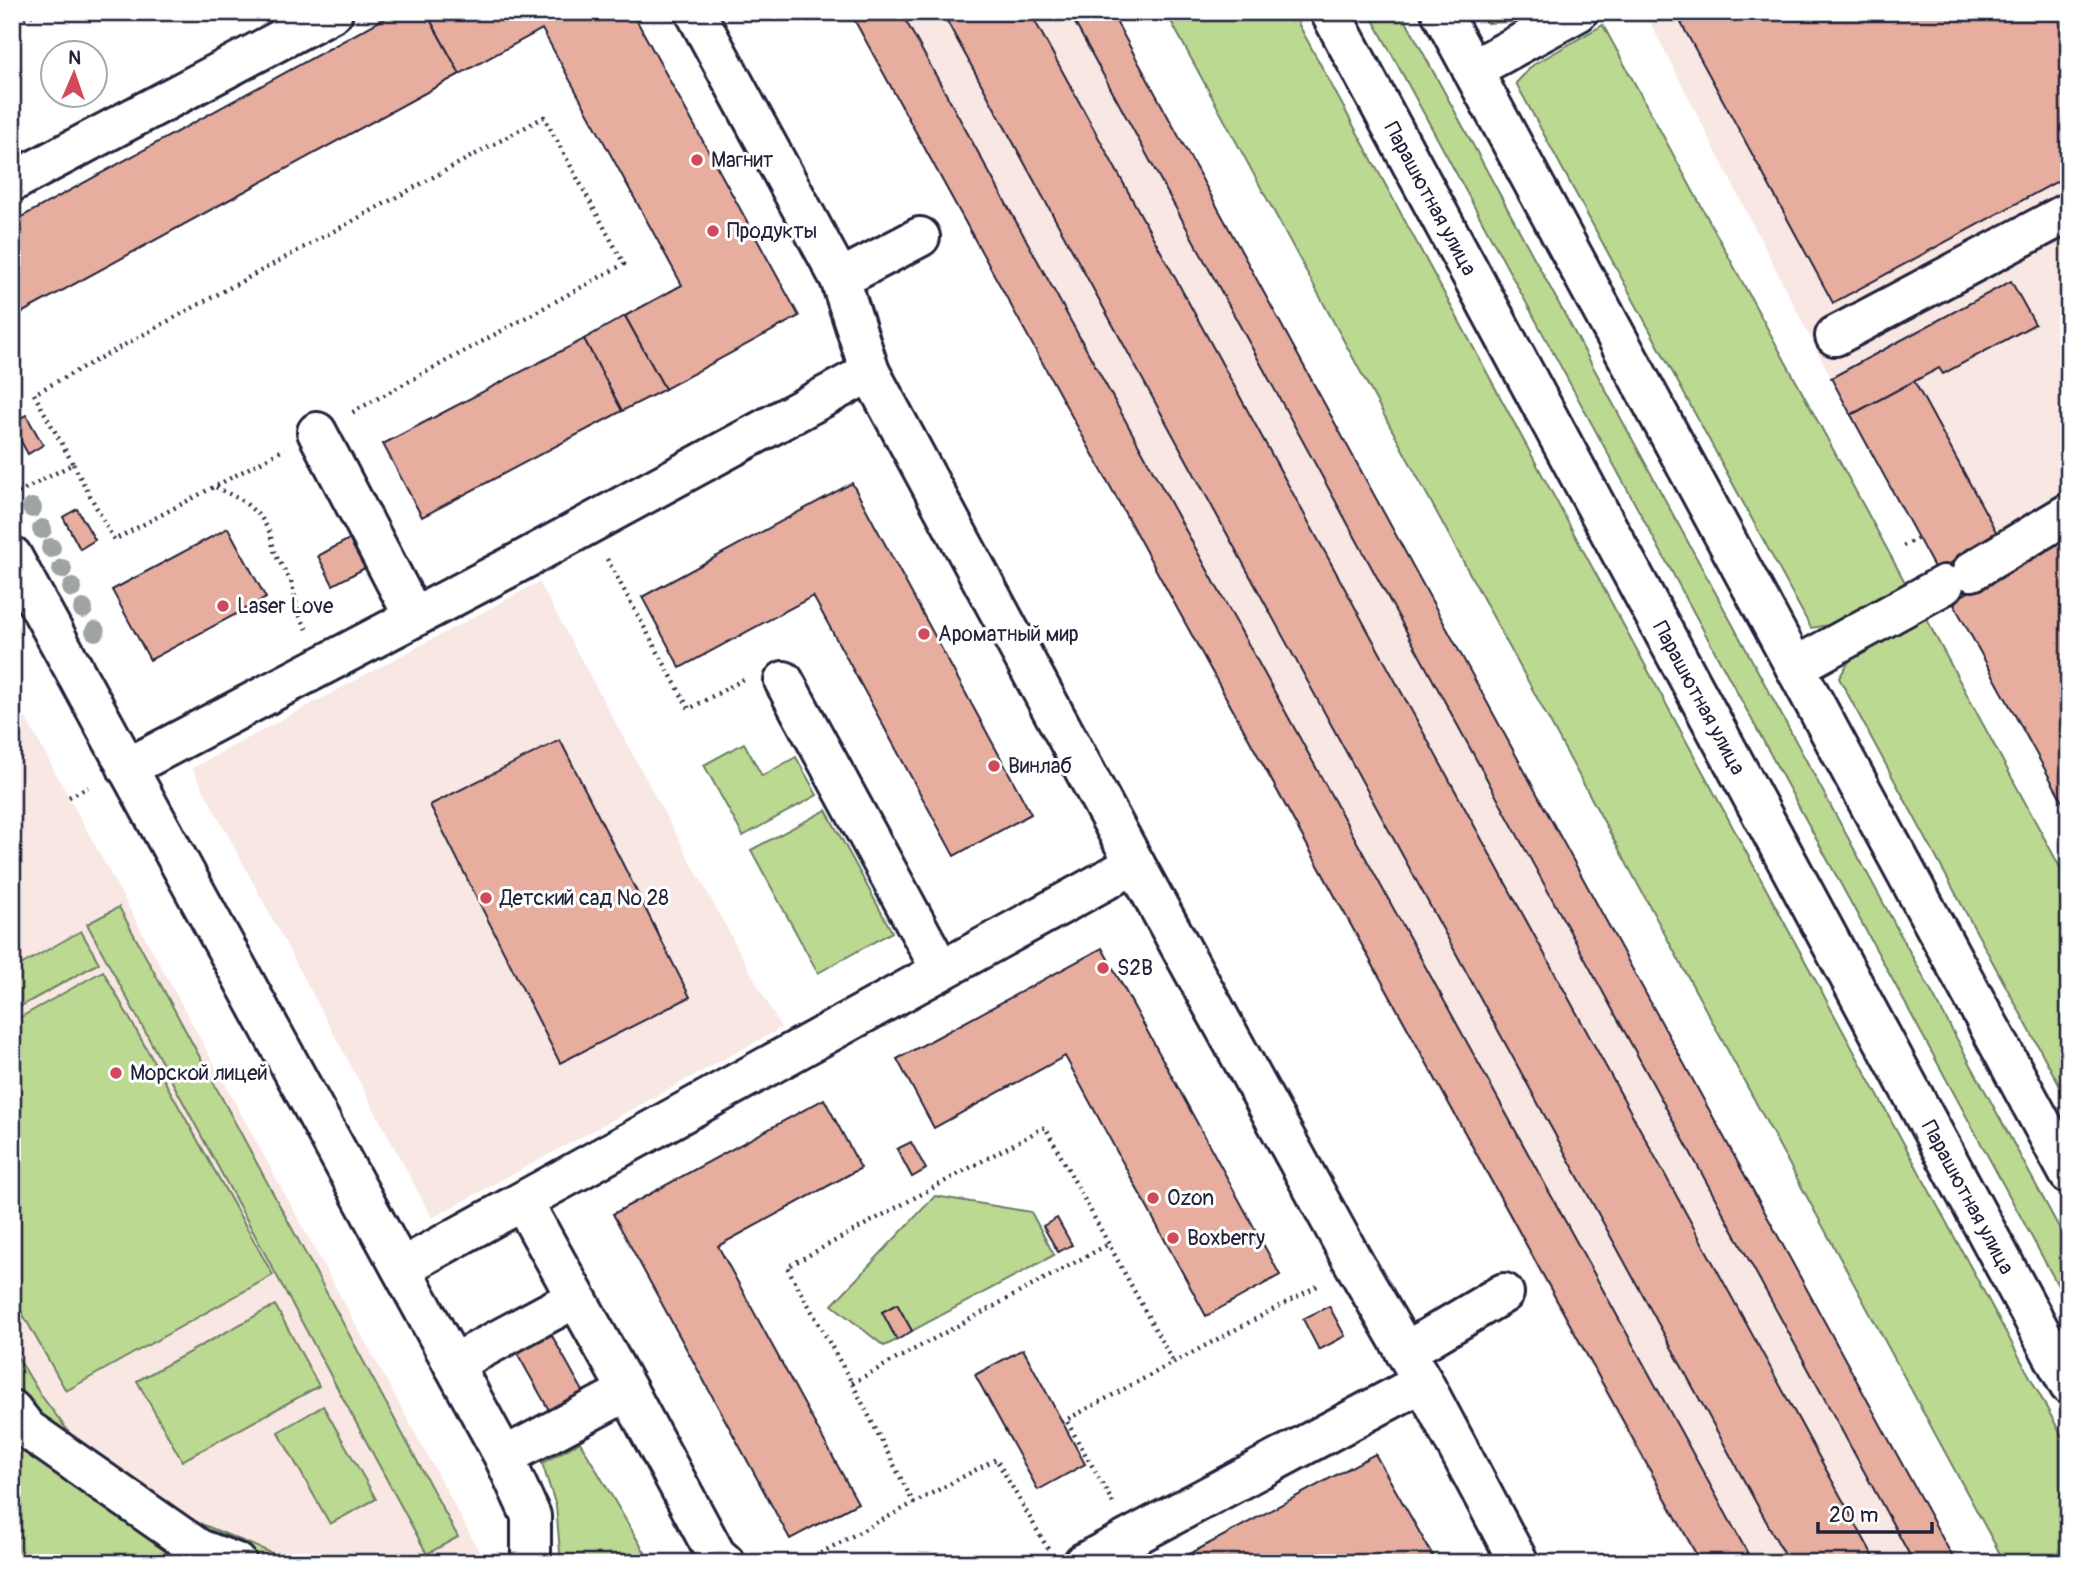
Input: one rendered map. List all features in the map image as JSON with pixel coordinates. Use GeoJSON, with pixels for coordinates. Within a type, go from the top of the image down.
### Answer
{"type":"FeatureCollection","features":[{"type":"Feature","properties":{"kind":"main road"},"geometry":{"type":"LineString","coordinates":[[12,182],[332,12]]}},
{"type":"Feature","properties":{"kind":"main road"},"geometry":{"type":"LineString","coordinates":[[695,12],[840,279],[870,372],[1135,864],[1520,1563]]}},
{"type":"Feature","properties":{"kind":"main road","name":"Парашютная улица"},"geometry":{"type":"LineString","coordinates":[[1330,12],[2069,1385]]}},
{"type":"Feature","properties":{"kind":"main road"},"geometry":{"type":"LineString","coordinates":[[1441,12],[2069,1174]]}},
{"type":"Feature","properties":{"kind":"main road"},"geometry":{"type":"LineString","coordinates":[[1472,70],[1578,12]]}},
{"type":"Feature","properties":{"kind":"main road"},"geometry":{"type":"LineString","coordinates":[[1835,336],[2069,212]]}},
{"type":"Feature","properties":{"kind":"main road"},"geometry":{"type":"LineString","coordinates":[[840,279],[919,237]]}},
{"type":"Feature","properties":{"kind":"main road"},"geometry":{"type":"LineString","coordinates":[[127,768],[870,372]]}},
{"type":"Feature","properties":{"kind":"main road"},"geometry":{"type":"LineString","coordinates":[[317,432],[414,617]]}},
{"type":"Feature","properties":{"kind":"main road"},"geometry":{"type":"LineString","coordinates":[[1794,667],[1958,578],[2069,513]]}},
{"type":"Feature","properties":{"kind":"main road"},"geometry":{"type":"LineString","coordinates":[[12,556],[504,1457],[531,1516],[531,1563]]}},
{"type":"Feature","properties":{"kind":"main road"},"geometry":{"type":"LineString","coordinates":[[784,681],[941,971]]}},
{"type":"Feature","properties":{"kind":"main road"},"geometry":{"type":"LineString","coordinates":[[401,1268],[1135,864]]}},
{"type":"Feature","properties":{"kind":"main road"},"geometry":{"type":"LineString","coordinates":[[523,1202],[716,1555],[725,1563]]}},
{"type":"Feature","properties":{"kind":"main road"},"geometry":{"type":"LineString","coordinates":[[1066,1557],[1133,1537],[1414,1367],[1503,1293]]}},
{"type":"Feature","properties":{"kind":"main road"},"geometry":{"type":"LineString","coordinates":[[453,1364],[576,1298]]}},
{"type":"Feature","properties":{"kind":"main road"},"geometry":{"type":"LineString","coordinates":[[504,1457],[628,1391]]}},
{"type":"Feature","properties":{"kind":"main road"},"geometry":{"type":"LineString","coordinates":[[12,1410],[27,1429],[199,1549],[237,1563]]}},
{"type":"Feature","properties":{"kind":"path"},"geometry":{"type":"LineString","coordinates":[[12,26],[38,12]]}},
{"type":"Feature","properties":{"kind":"path"},"geometry":{"type":"LineString","coordinates":[[544,117],[624,264],[114,540],[73,464],[34,394],[544,117]]}},
{"type":"Feature","properties":{"kind":"path"},"geometry":{"type":"LineString","coordinates":[[12,496],[73,464]]}},
{"type":"Feature","properties":{"kind":"path"},"geometry":{"type":"LineString","coordinates":[[216,486],[243,501],[261,517],[270,533],[275,554],[291,581],[299,614],[325,663]]}},
{"type":"Feature","properties":{"kind":"path"},"geometry":{"type":"LineString","coordinates":[[1903,546],[1918,538]]}},
{"type":"Feature","properties":{"kind":"path"},"geometry":{"type":"LineString","coordinates":[[69,797],[88,787]]}},
{"type":"Feature","properties":{"kind":"path"},"geometry":{"type":"LineString","coordinates":[[914,1504],[852,1383],[787,1266],[1020,1140],[1045,1127],[1174,1364]]}},
{"type":"Feature","properties":{"kind":"path"},"geometry":{"type":"LineString","coordinates":[[852,1383],[1109,1244]]}},
{"type":"Feature","properties":{"kind":"path"},"geometry":{"type":"LineString","coordinates":[[1133,1537],[1066,1420],[1355,1265]]}},
{"type":"Feature","properties":{"kind":"path"},"geometry":{"type":"LineString","coordinates":[[802,1563],[996,1459],[1066,1557]]}},
{"type":"Feature","properties":{"kind":"shaded area"},"geometry":{"type":"Polygon","coordinates":[[[849,12],[1111,12],[1956,1563],[1698,1563],[849,12]]]}},
{"type":"Feature","properties":{"kind":"shaded area"},"geometry":{"type":"Polygon","coordinates":[[[1645,12],[2069,12],[2069,813],[1831,378],[1645,12]]]}},
{"type":"Feature","properties":{"kind":"shaded area","name":"Детский сад № 28"},"geometry":{"type":"Polygon","coordinates":[[[539,582],[781,1028],[432,1218],[192,768],[539,582]]]}},
{"type":"Feature","properties":{"kind":"shaded area","name":"Морской лицей"},"geometry":{"type":"Polygon","coordinates":[[[12,693],[483,1558],[458,1563],[296,1563],[182,1516],[75,1440],[40,1394],[12,1348],[12,693]]]}},
{"type":"Feature","properties":{"kind":"green space"},"geometry":{"type":"Polygon","coordinates":[[[1166,12],[1292,12],[2069,1449],[2069,1563],[2005,1563],[1166,12]]]}},
{"type":"Feature","properties":{"kind":"green space"},"geometry":{"type":"Polygon","coordinates":[[[1369,12],[1401,12],[2069,1246],[2069,1306],[1369,12]]]}},
{"type":"Feature","properties":{"kind":"green space"},"geometry":{"type":"Polygon","coordinates":[[[1481,12],[1527,12],[1510,22],[1487,23],[1481,12]]]}},
{"type":"Feature","properties":{"kind":"green space"},"geometry":{"type":"Polygon","coordinates":[[[1603,25],[1906,584],[1835,624],[1811,628],[1516,83],[1533,65],[1603,25]]]}},
{"type":"Feature","properties":{"kind":"green space"},"geometry":{"type":"Polygon","coordinates":[[[1923,613],[2069,884],[2069,1103],[1839,678],[1853,655],[1923,613]]]}},
{"type":"Feature","properties":{"kind":"green space"},"geometry":{"type":"Polygon","coordinates":[[[744,743],[762,776],[796,757],[817,795],[743,836],[704,765],[744,743]]]}},
{"type":"Feature","properties":{"kind":"green space"},"geometry":{"type":"Polygon","coordinates":[[[826,810],[892,932],[818,973],[751,850],[826,810]]]}},
{"type":"Feature","properties":{"kind":"green space"},"geometry":{"type":"Polygon","coordinates":[[[119,907],[458,1537],[427,1554],[87,924],[119,907]]]}},
{"type":"Feature","properties":{"kind":"green space"},"geometry":{"type":"Polygon","coordinates":[[[81,931],[99,963],[12,1011],[12,970],[81,931]]]}},
{"type":"Feature","properties":{"kind":"green space"},"geometry":{"type":"Polygon","coordinates":[[[103,971],[273,1275],[66,1391],[12,1295],[12,1022],[103,971]]]}},
{"type":"Feature","properties":{"kind":"green space"},"geometry":{"type":"Polygon","coordinates":[[[935,1196],[1031,1212],[1054,1255],[912,1331],[897,1304],[882,1312],[897,1340],[884,1346],[832,1305],[935,1196]]]}},
{"type":"Feature","properties":{"kind":"green space"},"geometry":{"type":"Polygon","coordinates":[[[275,1305],[319,1386],[182,1461],[137,1381],[275,1305]]]}},
{"type":"Feature","properties":{"kind":"green space"},"geometry":{"type":"Polygon","coordinates":[[[12,1348],[40,1394],[75,1440],[182,1516],[296,1563],[12,1563],[12,1348]]]}},
{"type":"Feature","properties":{"kind":"green space"},"geometry":{"type":"Polygon","coordinates":[[[323,1406],[376,1499],[330,1524],[278,1432],[323,1406]]]}},
{"type":"Feature","properties":{"kind":"green space"},"geometry":{"type":"Polygon","coordinates":[[[580,1442],[651,1563],[561,1563],[556,1506],[542,1463],[580,1442]]]}},
{"type":"Feature","properties":{"kind":"building"},"geometry":{"type":"Polygon","coordinates":[[[396,12],[426,12],[460,74],[12,318],[12,222],[396,12]]]}},
{"type":"Feature","properties":{"kind":"building"},"geometry":{"type":"Polygon","coordinates":[[[426,12],[632,12],[799,316],[665,389],[625,316],[682,285],[542,29],[460,74],[426,12]]]}},
{"type":"Feature","properties":{"kind":"building"},"geometry":{"type":"Polygon","coordinates":[[[850,12],[901,12],[1753,1563],[1701,1563],[850,12]]]}},
{"type":"Feature","properties":{"kind":"building"},"geometry":{"type":"Polygon","coordinates":[[[942,12],[1030,12],[1877,1563],[1789,1563],[942,12]]]}},
{"type":"Feature","properties":{"kind":"building"},"geometry":{"type":"Polygon","coordinates":[[[1069,12],[1111,12],[1956,1563],[1914,1563],[1069,12]]]}},
{"type":"Feature","properties":{"kind":"building"},"geometry":{"type":"Polygon","coordinates":[[[1701,12],[2069,12],[2069,175],[1833,303],[1681,23],[1701,12]]]}},
{"type":"Feature","properties":{"kind":"building"},"geometry":{"type":"Polygon","coordinates":[[[2011,281],[2035,324],[1943,374],[1939,368],[1851,415],[1831,378],[2011,281]]]}},
{"type":"Feature","properties":{"kind":"building"},"geometry":{"type":"Polygon","coordinates":[[[625,316],[665,389],[622,411],[584,339],[625,316]]]}},
{"type":"Feature","properties":{"kind":"building"},"geometry":{"type":"Polygon","coordinates":[[[584,339],[622,411],[422,517],[383,444],[584,339]]]}},
{"type":"Feature","properties":{"kind":"building"},"geometry":{"type":"Polygon","coordinates":[[[1914,381],[1999,537],[1936,571],[1851,415],[1914,381]]]}},
{"type":"Feature","properties":{"kind":"building"},"geometry":{"type":"Polygon","coordinates":[[[26,415],[43,445],[28,454],[12,425],[12,422],[26,415]]]}},
{"type":"Feature","properties":{"kind":"building"},"geometry":{"type":"Polygon","coordinates":[[[852,483],[1031,814],[954,856],[813,596],[680,668],[642,597],[852,483]]]}},
{"type":"Feature","properties":{"kind":"building"},"geometry":{"type":"Polygon","coordinates":[[[77,509],[95,540],[80,549],[63,517],[77,509]]]}},
{"type":"Feature","properties":{"kind":"building"},"geometry":{"type":"Polygon","coordinates":[[[228,528],[266,598],[150,660],[112,590],[228,528]]]}},
{"type":"Feature","properties":{"kind":"building"},"geometry":{"type":"Polygon","coordinates":[[[2069,537],[2069,813],[1952,601],[2069,537]]]}},
{"type":"Feature","properties":{"kind":"building"},"geometry":{"type":"Polygon","coordinates":[[[349,539],[365,568],[333,585],[318,556],[349,539]]]}},
{"type":"Feature","properties":{"kind":"building"},"geometry":{"type":"Polygon","coordinates":[[[560,740],[690,997],[560,1063],[430,805],[560,740]]]}},
{"type":"Feature","properties":{"kind":"building"},"geometry":{"type":"Polygon","coordinates":[[[1102,948],[1280,1275],[1206,1316],[1065,1056],[934,1128],[897,1059],[1102,948]]]}},
{"type":"Feature","properties":{"kind":"building"},"geometry":{"type":"Polygon","coordinates":[[[824,1099],[861,1168],[718,1246],[858,1503],[790,1539],[613,1214],[824,1099]]]}},
{"type":"Feature","properties":{"kind":"building"},"geometry":{"type":"Polygon","coordinates":[[[911,1142],[926,1169],[912,1177],[897,1149],[911,1142]]]}},
{"type":"Feature","properties":{"kind":"building"},"geometry":{"type":"Polygon","coordinates":[[[1057,1218],[1072,1245],[1058,1252],[1043,1226],[1057,1218]]]}},
{"type":"Feature","properties":{"kind":"building"},"geometry":{"type":"Polygon","coordinates":[[[897,1304],[912,1331],[897,1340],[882,1312],[897,1304]]]}},
{"type":"Feature","properties":{"kind":"building"},"geometry":{"type":"Polygon","coordinates":[[[1329,1306],[1345,1336],[1319,1350],[1303,1319],[1329,1306]]]}},
{"type":"Feature","properties":{"kind":"building"},"geometry":{"type":"Polygon","coordinates":[[[551,1334],[584,1393],[550,1412],[517,1353],[551,1334]]]}},
{"type":"Feature","properties":{"kind":"building"},"geometry":{"type":"Polygon","coordinates":[[[1023,1349],[1085,1464],[1038,1490],[975,1375],[1023,1349]]]}},
{"type":"Feature","properties":{"kind":"building"},"geometry":{"type":"Polygon","coordinates":[[[1375,1454],[1437,1563],[1173,1563],[1375,1454]]]}},
{"type":"Feature","properties":{"kind":"place","name":"Магнит"},"geometry":{"type":"Point","coordinates":[697,160]}},
{"type":"Feature","properties":{"kind":"place","name":"Продукты"},"geometry":{"type":"Point","coordinates":[713,231]}},
{"type":"Feature","properties":{"kind":"place","name":"Laser Love"},"geometry":{"type":"Point","coordinates":[223,606]}},
{"type":"Feature","properties":{"kind":"place","name":"Ароматный мир"},"geometry":{"type":"Point","coordinates":[924,634]}},
{"type":"Feature","properties":{"kind":"place","name":"Винлаб"},"geometry":{"type":"Point","coordinates":[994,766]}},
{"type":"Feature","properties":{"kind":"place","name":"Детский сад № 28"},"geometry":{"type":"Point","coordinates":[486,898]}},
{"type":"Feature","properties":{"kind":"place","name":"S2B"},"geometry":{"type":"Point","coordinates":[1103,968]}},
{"type":"Feature","properties":{"kind":"place","name":"Морской лицей"},"geometry":{"type":"Point","coordinates":[116,1073]}},
{"type":"Feature","properties":{"kind":"place","name":"Ozon"},"geometry":{"type":"Point","coordinates":[1153,1198]}},
{"type":"Feature","properties":{"kind":"place","name":"Boxberry"},"geometry":{"type":"Point","coordinates":[1173,1238]}}]}
